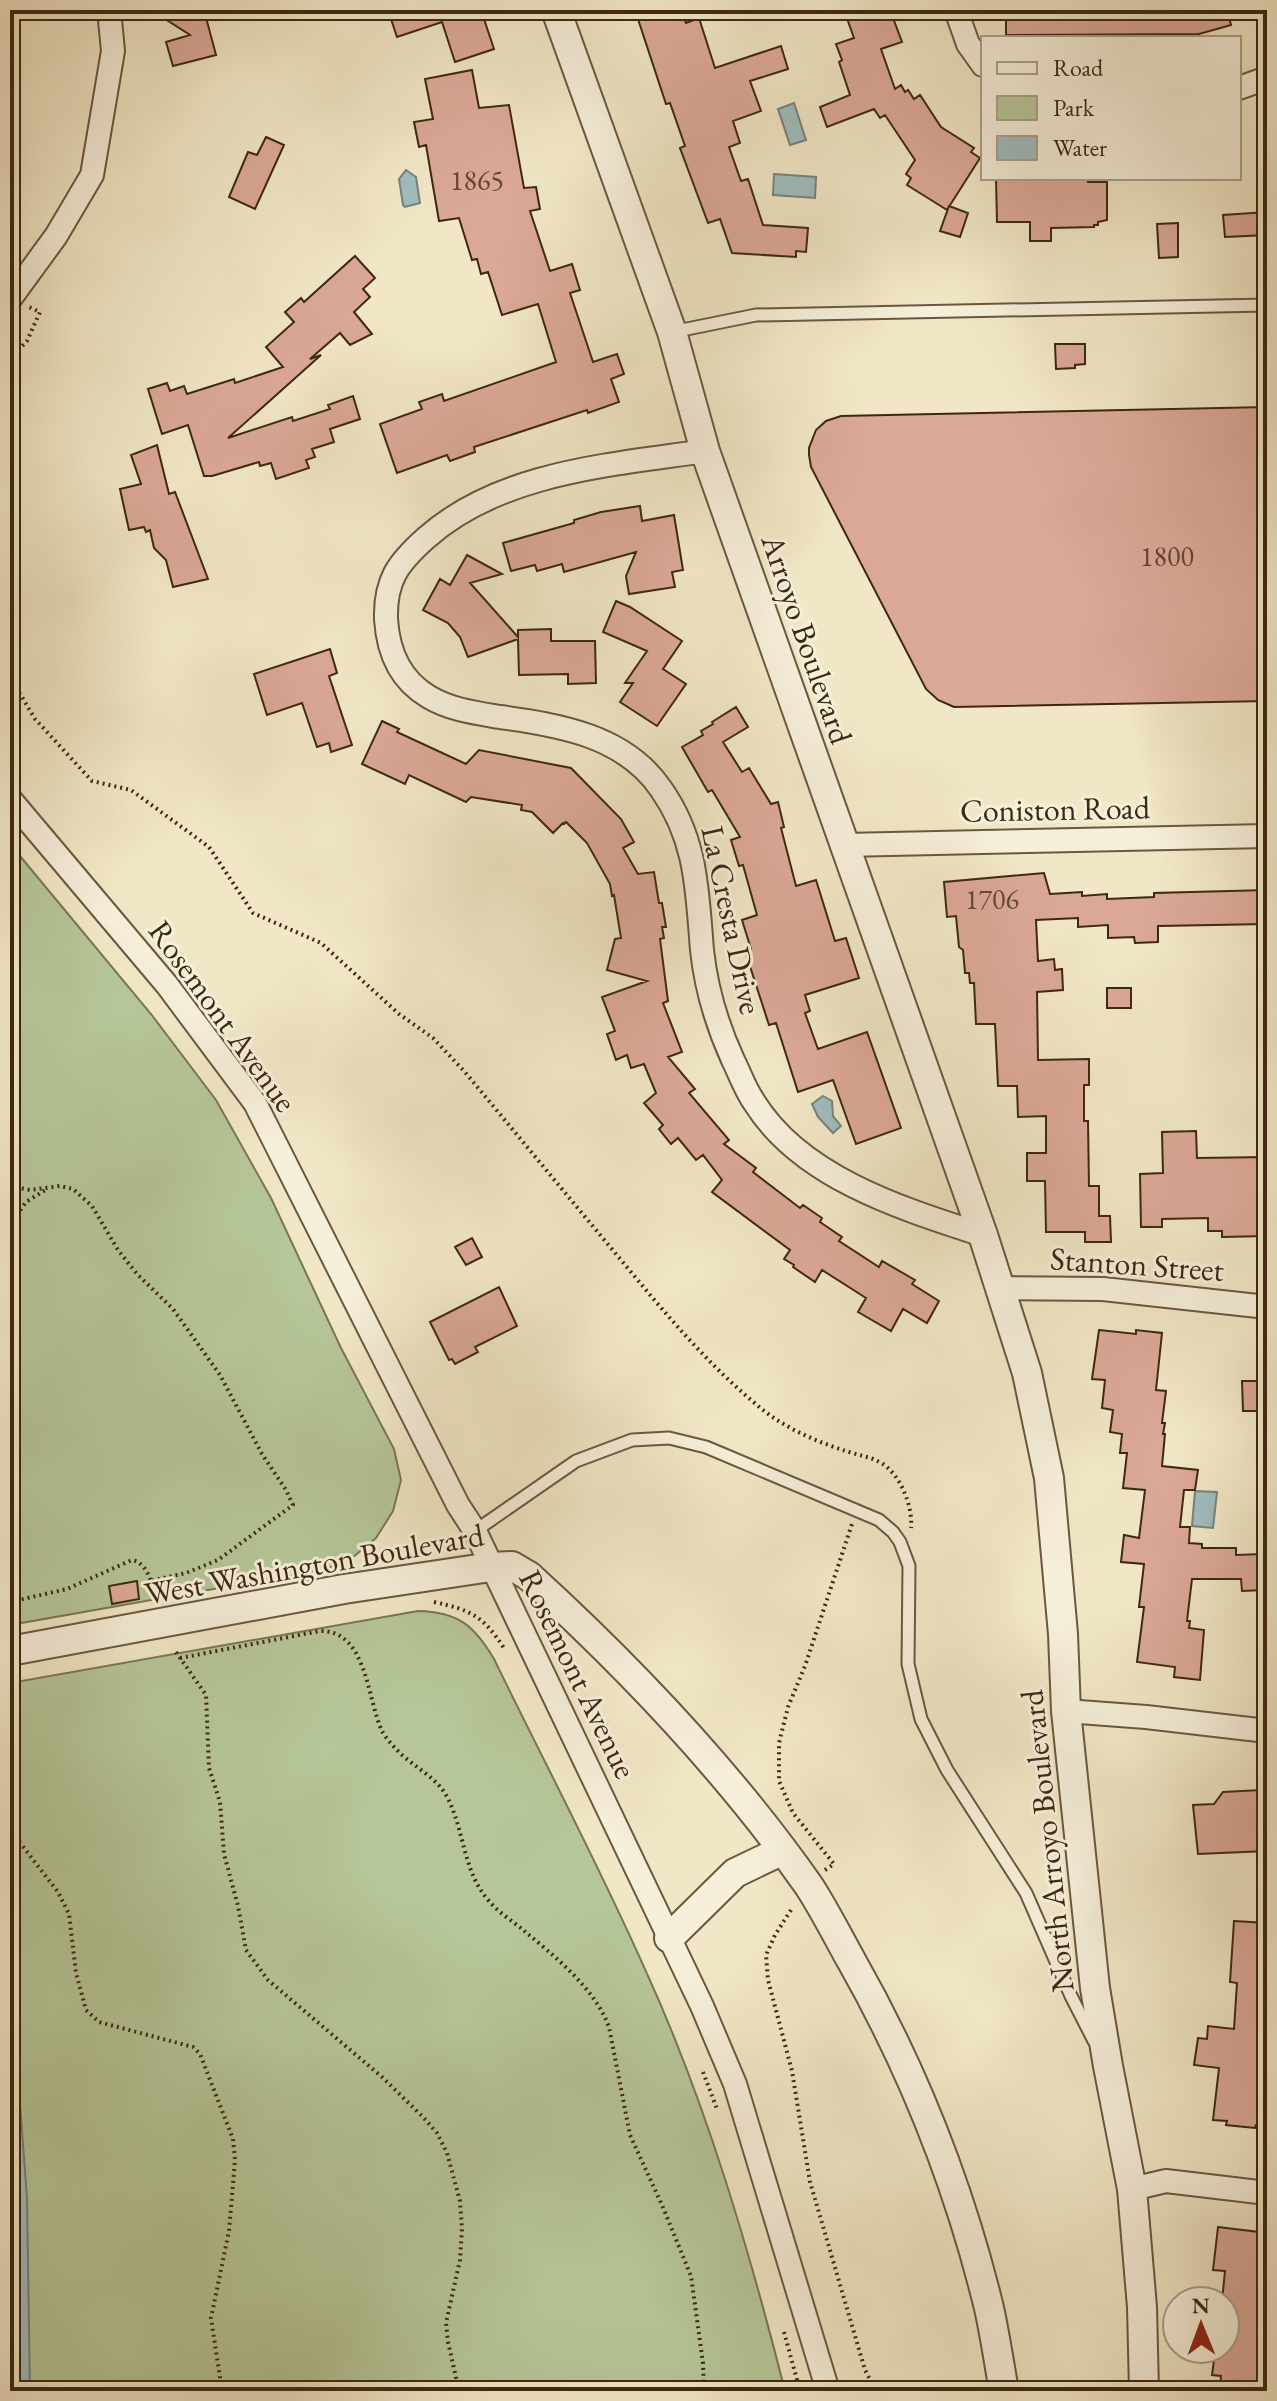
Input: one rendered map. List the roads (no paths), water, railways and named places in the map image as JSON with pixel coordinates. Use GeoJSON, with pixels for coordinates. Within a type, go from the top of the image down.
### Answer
{"type":"FeatureCollection","features":[{"type":"Feature","properties":{"kind":"street"},"geometry":{"type":"LineString","coordinates":[[18,302],[92,175],[113,51],[109,10]]}},
{"type":"Feature","properties":{"kind":"street","name":"Arroyo Boulevard"},"geometry":{"type":"LineString","coordinates":[[556,10],[672,332],[705,451],[1001,1288]]}},
{"type":"Feature","properties":{"kind":"street"},"geometry":{"type":"LineString","coordinates":[[956,10],[968,44],[981,62]]}},
{"type":"Feature","properties":{"kind":"street"},"geometry":{"type":"LineString","coordinates":[[1241,87],[1267,78]]}},
{"type":"Feature","properties":{"kind":"street","name":"La Cresta Drive"},"geometry":{"type":"LineString","coordinates":[[705,451],[544,479],[499,494],[458,513],[404,558],[391,579],[386,604],[387,633],[394,661],[409,683],[431,699],[465,712],[573,729],[606,742],[637,761],[667,797],[687,839],[700,903],[702,952],[712,1008],[754,1102],[781,1136],[818,1165],[871,1194],[915,1213],[983,1235]]}},
{"type":"Feature","properties":{"kind":"street","name":"Rosemont Avenue"},"geometry":{"type":"LineString","coordinates":[[10,799],[167,985],[255,1103],[458,1505],[475,1531],[702,2006],[735,2084],[828,2391]]}},
{"type":"Feature","properties":{"kind":"street","name":"Coniston Road"},"geometry":{"type":"LineString","coordinates":[[844,845],[1267,836]]}},
{"type":"Feature","properties":{"kind":"street","name":"Stanton Street"},"geometry":{"type":"LineString","coordinates":[[1001,1288],[1103,1289],[1267,1307]]}},
{"type":"Feature","properties":{"kind":"street","name":"North Arroyo Boulevard"},"geometry":{"type":"LineString","coordinates":[[1001,1288],[1027,1373],[1049,1478],[1063,1634],[1066,1711],[1095,1988],[1132,2189],[1142,2307],[1144,2391]]}},
{"type":"Feature","properties":{"kind":"street","name":"West Washington Boulevard"},"geometry":{"type":"LineString","coordinates":[[10,1651],[344,1589],[491,1567],[512,1566],[529,1576],[638,1681],[715,1765],[810,1888],[882,2014],[930,2122],[960,2203],[989,2309],[1004,2391]]}},
{"type":"Feature","properties":{"kind":"street"},"geometry":{"type":"LineString","coordinates":[[1066,1711],[1267,1731]]}},
{"type":"Feature","properties":{"kind":"street"},"geometry":{"type":"LineString","coordinates":[[669,1938],[735,1873],[781,1851]]}},
{"type":"Feature","properties":{"kind":"street"},"geometry":{"type":"LineString","coordinates":[[1132,2189],[1166,2181],[1267,2193]]}},
{"type":"Feature","properties":{"kind":"lane"},"geometry":{"type":"LineString","coordinates":[[672,332],[756,315],[1267,305]]}},
{"type":"Feature","properties":{"kind":"lane"},"geometry":{"type":"LineString","coordinates":[[475,1531],[576,1461],[632,1440],[669,1438],[706,1447],[879,1520],[900,1542],[909,1566],[908,1664],[921,1719],[947,1770],[1026,1893],[1071,1996],[1108,2066]]}},
{"type":"Feature","properties":{"kind":"water"},"geometry":{"type":"Polygon","coordinates":[[[794,103],[806,140],[790,145],[778,109],[794,103]]]}},
{"type":"Feature","properties":{"kind":"water"},"geometry":{"type":"Polygon","coordinates":[[[406,170],[416,177],[420,203],[405,207],[399,179],[406,170]]]}},
{"type":"Feature","properties":{"kind":"water"},"geometry":{"type":"Polygon","coordinates":[[[774,174],[816,177],[815,198],[773,195],[774,174]]]}},
{"type":"Feature","properties":{"kind":"water"},"geometry":{"type":"Polygon","coordinates":[[[823,1096],[832,1101],[833,1116],[841,1126],[833,1133],[818,1117],[812,1104],[823,1096]]]}},
{"type":"Feature","properties":{"kind":"water"},"geometry":{"type":"Polygon","coordinates":[[[1195,1491],[1217,1492],[1213,1528],[1192,1526],[1195,1491]]]}},
{"type":"Feature","properties":{"kind":"water"},"geometry":{"type":"Polygon","coordinates":[[[10,1970],[27,2198],[30,2391],[10,2391],[10,1970]]]}}]}
